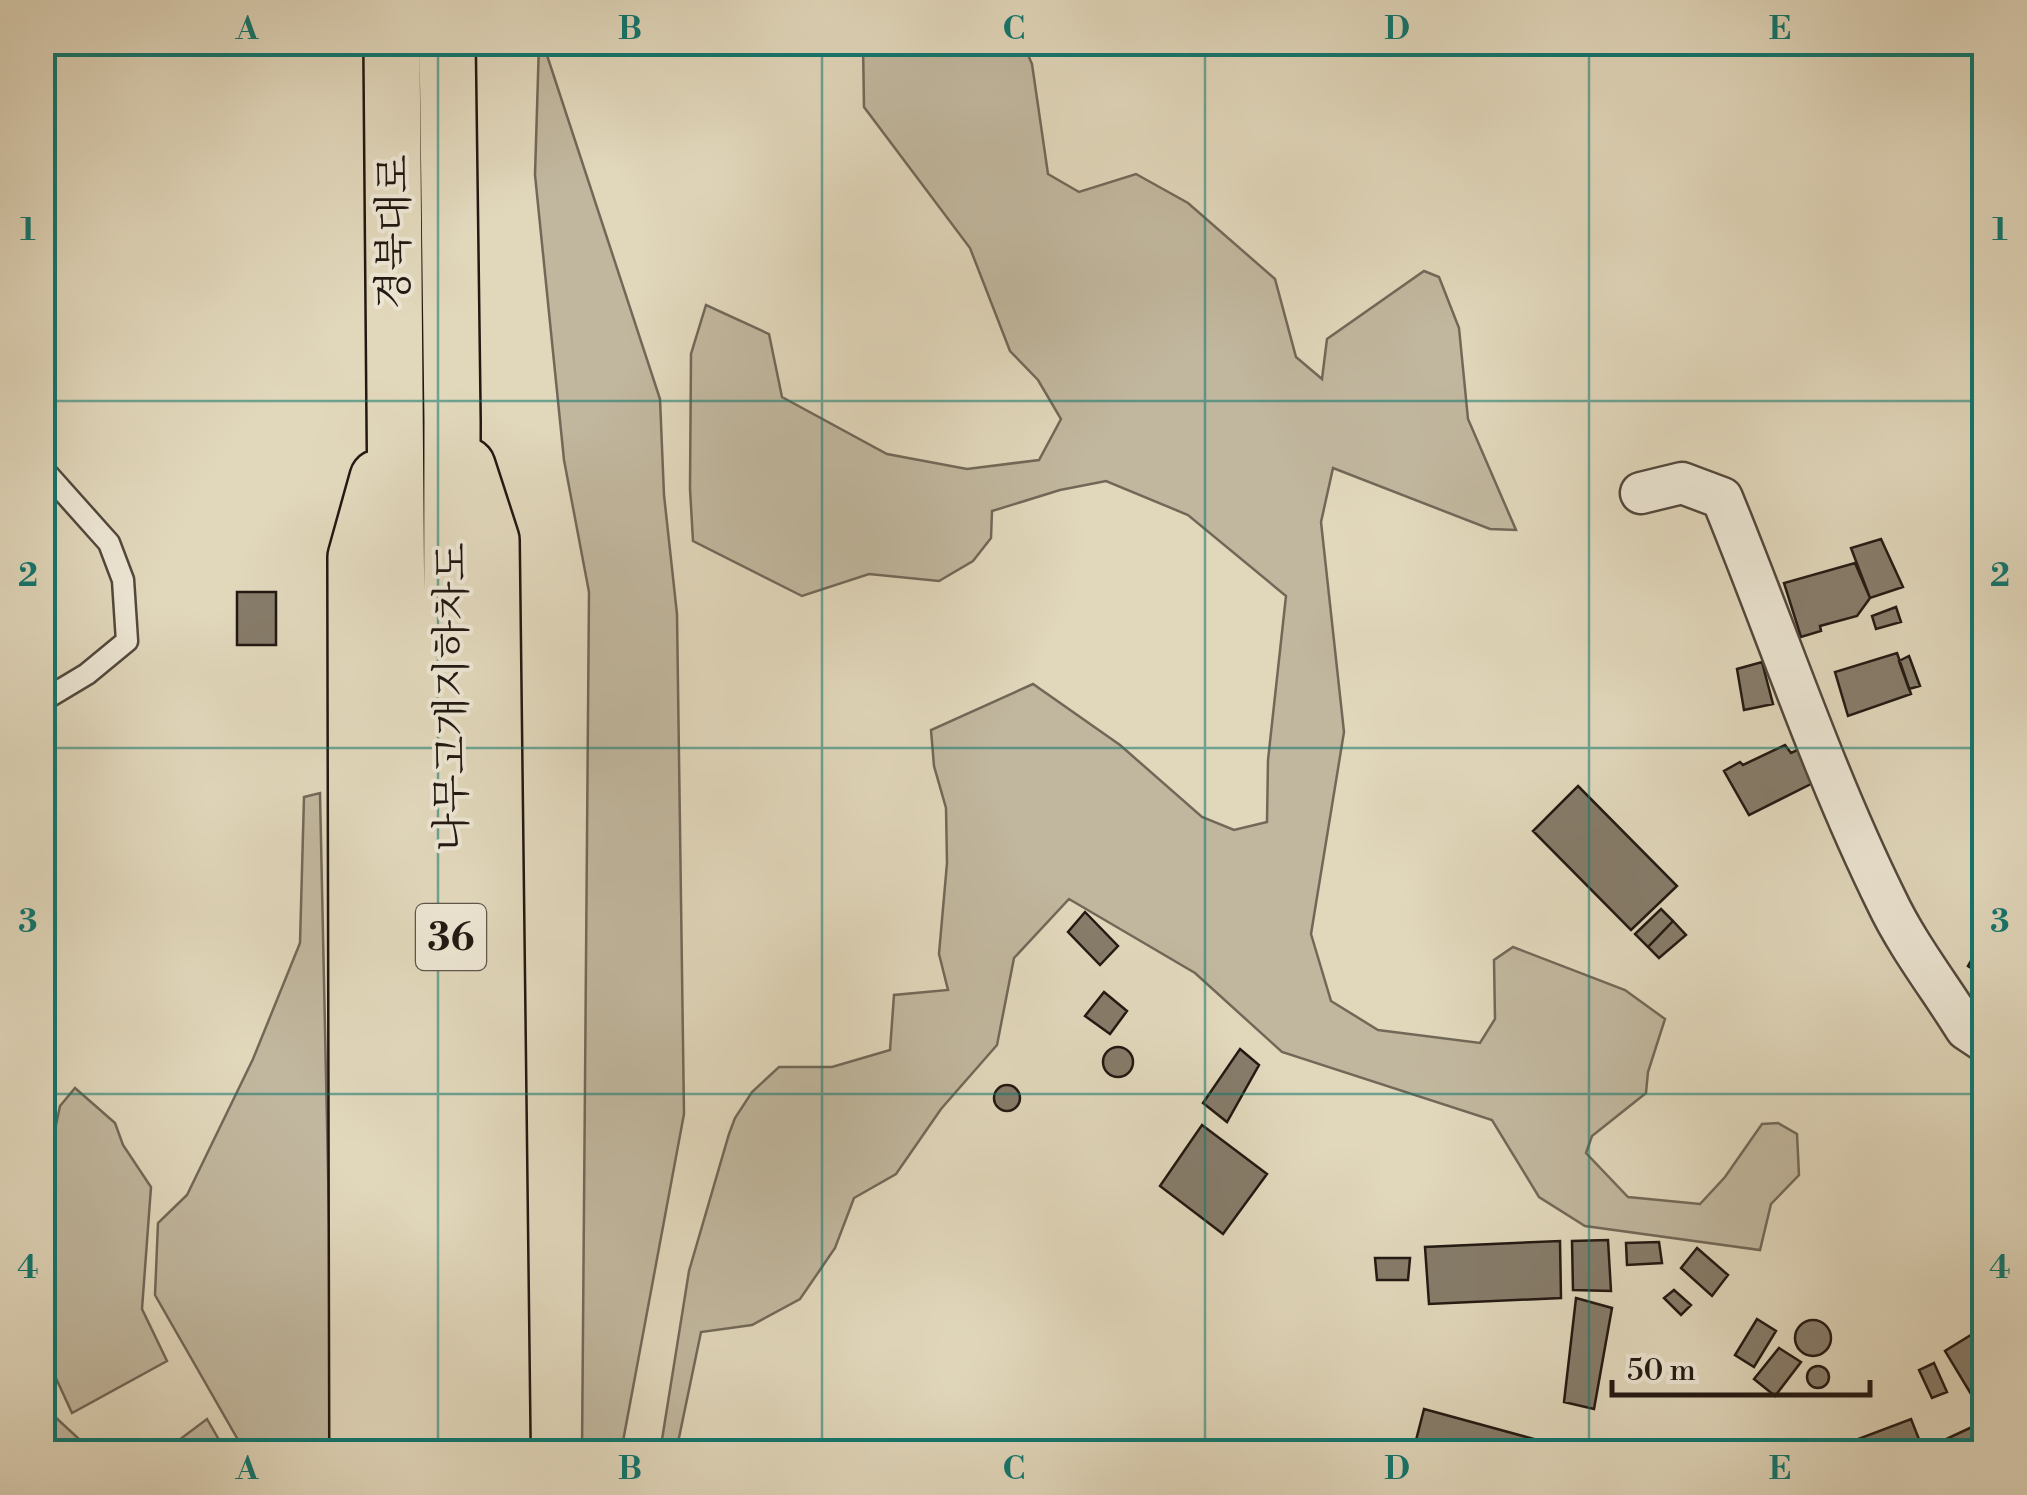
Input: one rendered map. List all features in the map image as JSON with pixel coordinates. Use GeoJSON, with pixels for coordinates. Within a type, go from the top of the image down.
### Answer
{"type":"FeatureCollection","features":[{"type":"Feature","properties":{"kind":"highway","name":"경북대로"},"geometry":{"type":"LineString","coordinates":[[392,42],[395,422]]}},
{"type":"Feature","properties":{"kind":"highway","name":"경북대로"},"geometry":{"type":"LineString","coordinates":[[447,42],[452,421]]}},
{"type":"Feature","properties":{"kind":"highway"},"geometry":{"type":"LineString","coordinates":[[452,421],[491,540],[502,1452]]}},
{"type":"Feature","properties":{"kind":"highway","name":"나무고개지하차도"},"geometry":{"type":"LineString","coordinates":[[450,1452],[452,421]]}},
{"type":"Feature","properties":{"kind":"highway"},"geometry":{"type":"LineString","coordinates":[[358,1452],[356,557],[395,422]]}},
{"type":"Feature","properties":{"kind":"highway","name":"나무고개지하차도"},"geometry":{"type":"LineString","coordinates":[[395,422],[404,1452]]}},
{"type":"Feature","properties":{"kind":"street"},"geometry":{"type":"LineString","coordinates":[[1641,493],[1682,483],[1722,498],[1814,740],[1887,904],[1966,1029],[1984,1041]]}},
{"type":"Feature","properties":{"kind":"lane"},"geometry":{"type":"LineString","coordinates":[[42,468],[109,543],[123,580],[127,640],[87,674],[42,702]]}},
{"type":"Feature","properties":{"kind":"shaded area"},"geometry":{"type":"Polygon","coordinates":[[[539,43],[543,43],[660,399],[664,495],[677,614],[684,1114],[621,1452],[582,1452],[589,592],[564,460],[535,175],[539,43]]]}},
{"type":"Feature","properties":{"kind":"shaded area"},"geometry":{"type":"Polygon","coordinates":[[[863,43],[1023,43],[1032,64],[1048,174],[1079,192],[1136,174],[1188,203],[1275,279],[1296,357],[1322,379],[1327,339],[1424,271],[1439,277],[1459,328],[1468,419],[1516,530],[1490,529],[1333,468],[1321,522],[1344,732],[1311,934],[1331,1001],[1378,1030],[1480,1043],[1495,1019],[1494,960],[1513,947],[1625,990],[1665,1019],[1648,1072],[1646,1093],[1592,1136],[1586,1153],[1628,1197],[1700,1204],[1725,1177],[1762,1124],[1778,1123],[1797,1134],[1799,1175],[1771,1204],[1760,1250],[1585,1226],[1539,1197],[1492,1120],[1282,1052],[1195,973],[1069,899],[1014,958],[997,1045],[941,1109],[896,1174],[854,1198],[835,1248],[800,1299],[752,1325],[701,1332],[676,1452],[660,1452],[689,1271],[735,1118],[752,1092],[779,1067],[832,1067],[890,1050],[894,995],[948,990],[939,954],[947,863],[946,808],[934,766],[931,730],[1033,684],[1120,745],[1202,817],[1234,830],[1267,822],[1268,760],[1286,596],[1188,515],[1106,481],[1060,490],[992,511],[991,538],[973,561],[939,581],[869,574],[802,596],[693,541],[691,354],[706,305],[769,334],[782,397],[887,454],[967,469],[1039,460],[1061,419],[1038,380],[1010,351],[970,248],[864,107],[863,43]]]}},
{"type":"Feature","properties":{"kind":"shaded area"},"geometry":{"type":"Polygon","coordinates":[[[320,793],[334,1452],[245,1452],[155,1295],[158,1223],[187,1195],[253,1059],[300,943],[304,797],[320,793]]]}},
{"type":"Feature","properties":{"kind":"shaded area"},"geometry":{"type":"Polygon","coordinates":[[[75,1088],[115,1123],[123,1145],[151,1187],[142,1309],[167,1361],[72,1413],[43,1350],[42,1191],[60,1106],[75,1088]]]}},
{"type":"Feature","properties":{"kind":"shaded area"},"geometry":{"type":"Polygon","coordinates":[[[42,1388],[53,1415],[93,1452],[43,1452],[42,1388]]]}},
{"type":"Feature","properties":{"kind":"shaded area"},"geometry":{"type":"Polygon","coordinates":[[[207,1419],[226,1452],[163,1452],[207,1419]]]}},
{"type":"Feature","properties":{"kind":"building"},"geometry":{"type":"Polygon","coordinates":[[[1881,539],[1903,587],[1870,598],[1851,548],[1881,539]]]}},
{"type":"Feature","properties":{"kind":"building"},"geometry":{"type":"Polygon","coordinates":[[[1855,563],[1870,598],[1857,616],[1820,626],[1821,631],[1801,637],[1784,583],[1855,563]]]}},
{"type":"Feature","properties":{"kind":"building"},"geometry":{"type":"Polygon","coordinates":[[[237,592],[276,592],[276,645],[237,645],[237,592]]]}},
{"type":"Feature","properties":{"kind":"building"},"geometry":{"type":"Polygon","coordinates":[[[1896,607],[1901,622],[1876,629],[1872,616],[1896,607]]]}},
{"type":"Feature","properties":{"kind":"building"},"geometry":{"type":"Polygon","coordinates":[[[1897,653],[1911,694],[1848,716],[1835,672],[1897,653]]]}},
{"type":"Feature","properties":{"kind":"building"},"geometry":{"type":"Polygon","coordinates":[[[1909,656],[1920,686],[1909,689],[1899,661],[1909,656]]]}},
{"type":"Feature","properties":{"kind":"building"},"geometry":{"type":"Polygon","coordinates":[[[1762,662],[1773,704],[1744,710],[1737,669],[1762,662]]]}},
{"type":"Feature","properties":{"kind":"building"},"geometry":{"type":"Polygon","coordinates":[[[1785,745],[1791,753],[1802,748],[1815,782],[1749,815],[1724,771],[1785,745]]]}},
{"type":"Feature","properties":{"kind":"building"},"geometry":{"type":"Polygon","coordinates":[[[1578,786],[1677,886],[1631,930],[1533,831],[1578,786]]]}},
{"type":"Feature","properties":{"kind":"building"},"geometry":{"type":"Polygon","coordinates":[[[1661,909],[1673,921],[1648,947],[1635,934],[1661,909]]]}},
{"type":"Feature","properties":{"kind":"building"},"geometry":{"type":"Polygon","coordinates":[[[1085,912],[1118,946],[1100,965],[1068,932],[1085,912]]]}},
{"type":"Feature","properties":{"kind":"building"},"geometry":{"type":"Polygon","coordinates":[[[1673,921],[1686,935],[1659,958],[1648,947],[1673,921]]]}},
{"type":"Feature","properties":{"kind":"building"},"geometry":{"type":"Polygon","coordinates":[[[1984,938],[1984,976],[1968,966],[1984,938]]]}},
{"type":"Feature","properties":{"kind":"building"},"geometry":{"type":"Polygon","coordinates":[[[1104,992],[1127,1011],[1110,1034],[1085,1016],[1104,992]]]}},
{"type":"Feature","properties":{"kind":"building"},"geometry":{"type":"Polygon","coordinates":[[[1118,1047],[1129,1051],[1133,1062],[1129,1073],[1118,1077],[1107,1073],[1103,1062],[1107,1051],[1118,1047]]]}},
{"type":"Feature","properties":{"kind":"building"},"geometry":{"type":"Polygon","coordinates":[[[1240,1049],[1259,1065],[1227,1122],[1203,1103],[1240,1049]]]}},
{"type":"Feature","properties":{"kind":"building"},"geometry":{"type":"Polygon","coordinates":[[[1007,1085],[1016,1089],[1020,1098],[1016,1107],[1007,1111],[998,1107],[994,1098],[998,1089],[1007,1085]]]}},
{"type":"Feature","properties":{"kind":"building"},"geometry":{"type":"Polygon","coordinates":[[[1202,1125],[1267,1174],[1223,1234],[1160,1186],[1202,1125]]]}},
{"type":"Feature","properties":{"kind":"building"},"geometry":{"type":"Polygon","coordinates":[[[1608,1240],[1611,1291],[1573,1290],[1572,1241],[1608,1240]]]}},
{"type":"Feature","properties":{"kind":"building"},"geometry":{"type":"Polygon","coordinates":[[[1560,1241],[1561,1298],[1429,1304],[1425,1247],[1560,1241]]]}},
{"type":"Feature","properties":{"kind":"building"},"geometry":{"type":"Polygon","coordinates":[[[1659,1242],[1662,1263],[1627,1265],[1626,1243],[1659,1242]]]}},
{"type":"Feature","properties":{"kind":"building"},"geometry":{"type":"Polygon","coordinates":[[[1697,1248],[1728,1275],[1712,1296],[1681,1268],[1697,1248]]]}},
{"type":"Feature","properties":{"kind":"building"},"geometry":{"type":"Polygon","coordinates":[[[1375,1258],[1410,1258],[1408,1280],[1377,1280],[1375,1258]]]}},
{"type":"Feature","properties":{"kind":"building"},"geometry":{"type":"Polygon","coordinates":[[[1674,1290],[1691,1305],[1681,1315],[1664,1298],[1674,1290]]]}},
{"type":"Feature","properties":{"kind":"building"},"geometry":{"type":"Polygon","coordinates":[[[1576,1298],[1612,1308],[1594,1409],[1564,1402],[1576,1298]]]}},
{"type":"Feature","properties":{"kind":"building"},"geometry":{"type":"Polygon","coordinates":[[[1757,1319],[1776,1331],[1754,1367],[1735,1355],[1757,1319]]]}},
{"type":"Feature","properties":{"kind":"building"},"geometry":{"type":"Polygon","coordinates":[[[1813,1320],[1826,1325],[1831,1338],[1826,1351],[1813,1356],[1800,1351],[1795,1338],[1800,1325],[1813,1320]]]}},
{"type":"Feature","properties":{"kind":"building"},"geometry":{"type":"Polygon","coordinates":[[[1979,1330],[1984,1339],[1984,1393],[1974,1399],[1945,1351],[1979,1330]]]}},
{"type":"Feature","properties":{"kind":"building"},"geometry":{"type":"Polygon","coordinates":[[[1779,1348],[1801,1362],[1775,1396],[1754,1379],[1779,1348]]]}},
{"type":"Feature","properties":{"kind":"building"},"geometry":{"type":"Polygon","coordinates":[[[1934,1363],[1947,1392],[1932,1398],[1919,1370],[1934,1363]]]}},
{"type":"Feature","properties":{"kind":"building"},"geometry":{"type":"Polygon","coordinates":[[[1818,1366],[1826,1369],[1826,1385],[1818,1388],[1810,1385],[1807,1377],[1810,1369],[1818,1366]]]}},
{"type":"Feature","properties":{"kind":"building"},"geometry":{"type":"Polygon","coordinates":[[[1424,1409],[1552,1444],[1551,1452],[1413,1452],[1424,1409]]]}},
{"type":"Feature","properties":{"kind":"building"},"geometry":{"type":"Polygon","coordinates":[[[1911,1419],[1924,1452],[1848,1452],[1845,1444],[1911,1419]]]}},
{"type":"Feature","properties":{"kind":"building"},"geometry":{"type":"Polygon","coordinates":[[[1972,1427],[1979,1442],[1957,1452],[1930,1452],[1927,1448],[1972,1427]]]}}]}
